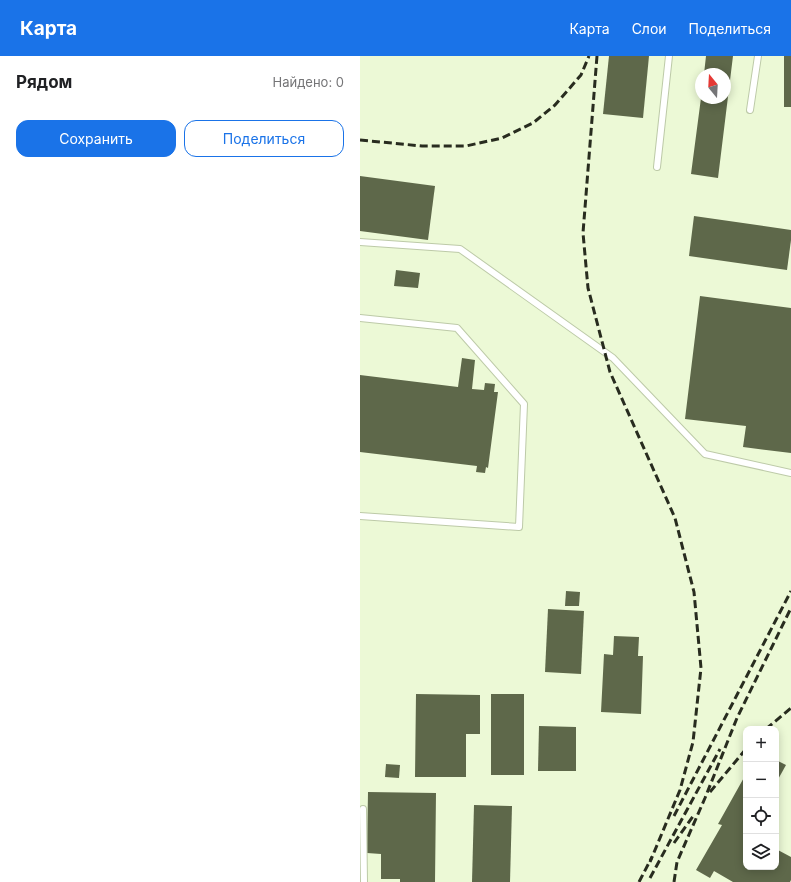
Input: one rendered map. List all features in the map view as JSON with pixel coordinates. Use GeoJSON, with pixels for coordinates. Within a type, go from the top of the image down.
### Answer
{"type":"FeatureCollection","features":[{"type":"Feature","properties":{"kind":"lane"},"geometry":{"type":"LineString","coordinates":[[657,167],[669,56]]}},
{"type":"Feature","properties":{"kind":"lane"},"geometry":{"type":"LineString","coordinates":[[750,110],[758,56]]}},
{"type":"Feature","properties":{"kind":"lane"},"geometry":{"type":"LineString","coordinates":[[360,242],[460,249],[613,358],[705,454],[791,473]]}},
{"type":"Feature","properties":{"kind":"lane"},"geometry":{"type":"LineString","coordinates":[[360,318],[457,328],[524,404],[519,527],[360,516]]}},
{"type":"Feature","properties":{"kind":"lane"},"geometry":{"type":"LineString","coordinates":[[363,809],[364,882]]}},
{"type":"Feature","properties":{"kind":"building"},"geometry":{"type":"Polygon","coordinates":[[[609,56],[649,56],[643,118],[603,114],[609,56]]]}},
{"type":"Feature","properties":{"kind":"building"},"geometry":{"type":"Polygon","coordinates":[[[706,56],[733,56],[731,72],[731,68],[705,68],[706,56]]]}},
{"type":"Feature","properties":{"kind":"building"},"geometry":{"type":"Polygon","coordinates":[[[784,56],[791,56],[791,107],[784,107],[784,56]]]}},
{"type":"Feature","properties":{"kind":"building"},"geometry":{"type":"Polygon","coordinates":[[[700,104],[727,104],[718,178],[691,174],[700,104]]]}},
{"type":"Feature","properties":{"kind":"building"},"geometry":{"type":"Polygon","coordinates":[[[360,176],[435,186],[428,240],[360,231],[360,176]]]}},
{"type":"Feature","properties":{"kind":"building"},"geometry":{"type":"Polygon","coordinates":[[[694,216],[791,230],[787,270],[689,256],[694,216]]]}},
{"type":"Feature","properties":{"kind":"building"},"geometry":{"type":"Polygon","coordinates":[[[396,270],[420,273],[418,288],[394,286],[396,270]]]}},
{"type":"Feature","properties":{"kind":"building"},"geometry":{"type":"Polygon","coordinates":[[[700,296],[791,308],[791,453],[743,447],[746,426],[685,419],[700,296]]]}},
{"type":"Feature","properties":{"kind":"building"},"geometry":{"type":"Polygon","coordinates":[[[462,358],[475,360],[472,389],[484,390],[485,383],[495,384],[494,392],[498,392],[488,468],[486,467],[485,473],[476,472],[477,466],[360,452],[360,375],[458,387],[462,358]]]}},
{"type":"Feature","properties":{"kind":"building"},"geometry":{"type":"Polygon","coordinates":[[[566,591],[580,592],[579,606],[565,606],[566,591]]]}},
{"type":"Feature","properties":{"kind":"building"},"geometry":{"type":"Polygon","coordinates":[[[548,609],[584,611],[581,674],[545,672],[548,609]]]}},
{"type":"Feature","properties":{"kind":"building"},"geometry":{"type":"Polygon","coordinates":[[[614,636],[639,637],[638,656],[643,656],[641,714],[601,712],[604,654],[613,655],[614,636]]]}},
{"type":"Feature","properties":{"kind":"building"},"geometry":{"type":"Polygon","coordinates":[[[416,694],[480,695],[480,734],[466,734],[466,777],[415,777],[416,694]]]}},
{"type":"Feature","properties":{"kind":"building"},"geometry":{"type":"Polygon","coordinates":[[[491,694],[524,694],[524,775],[491,775],[491,694]]]}},
{"type":"Feature","properties":{"kind":"building"},"geometry":{"type":"Polygon","coordinates":[[[539,726],[576,727],[576,771],[538,771],[539,726]]]}},
{"type":"Feature","properties":{"kind":"building"},"geometry":{"type":"Polygon","coordinates":[[[779,762],[786,765],[779,778],[779,762]]]}},
{"type":"Feature","properties":{"kind":"building"},"geometry":{"type":"Polygon","coordinates":[[[386,764],[400,765],[399,778],[385,777],[386,764]]]}},
{"type":"Feature","properties":{"kind":"building"},"geometry":{"type":"Polygon","coordinates":[[[743,779],[743,870],[779,870],[779,851],[791,857],[790,882],[733,882],[714,871],[710,878],[696,870],[722,825],[718,824],[743,779]]]}},
{"type":"Feature","properties":{"kind":"building"},"geometry":{"type":"Polygon","coordinates":[[[368,792],[436,793],[435,882],[400,882],[400,879],[381,879],[381,854],[367,853],[368,792]]]}},
{"type":"Feature","properties":{"kind":"building"},"geometry":{"type":"Polygon","coordinates":[[[474,805],[512,806],[510,882],[472,882],[474,805]]]}},
{"type":"Feature","properties":{"kind":"railway"},"geometry":{"type":"LineString","coordinates":[[360,140],[422,146],[466,146],[502,138],[533,123],[555,105],[581,75],[589,56]]}},
{"type":"Feature","properties":{"kind":"railway"},"geometry":{"type":"LineString","coordinates":[[597,56],[583,233],[588,288],[610,372],[675,518],[694,592],[701,668],[693,742],[680,790],[650,862]]}},
{"type":"Feature","properties":{"kind":"railway"},"geometry":{"type":"LineString","coordinates":[[674,816],[791,591]]}},
{"type":"Feature","properties":{"kind":"railway"},"geometry":{"type":"LineString","coordinates":[[674,882],[677,862],[705,798],[737,718],[791,608]]}},
{"type":"Feature","properties":{"kind":"railway"},"geometry":{"type":"LineString","coordinates":[[770,726],[791,708]]}},
{"type":"Feature","properties":{"kind":"railway"},"geometry":{"type":"LineString","coordinates":[[650,878],[720,749]]}},
{"type":"Feature","properties":{"kind":"railway"},"geometry":{"type":"LineString","coordinates":[[710,792],[743,753]]}},
{"type":"Feature","properties":{"kind":"railway"},"geometry":{"type":"LineString","coordinates":[[674,843],[694,815]]}},
{"type":"Feature","properties":{"kind":"railway"},"geometry":{"type":"LineString","coordinates":[[639,882],[652,857]]}}]}
